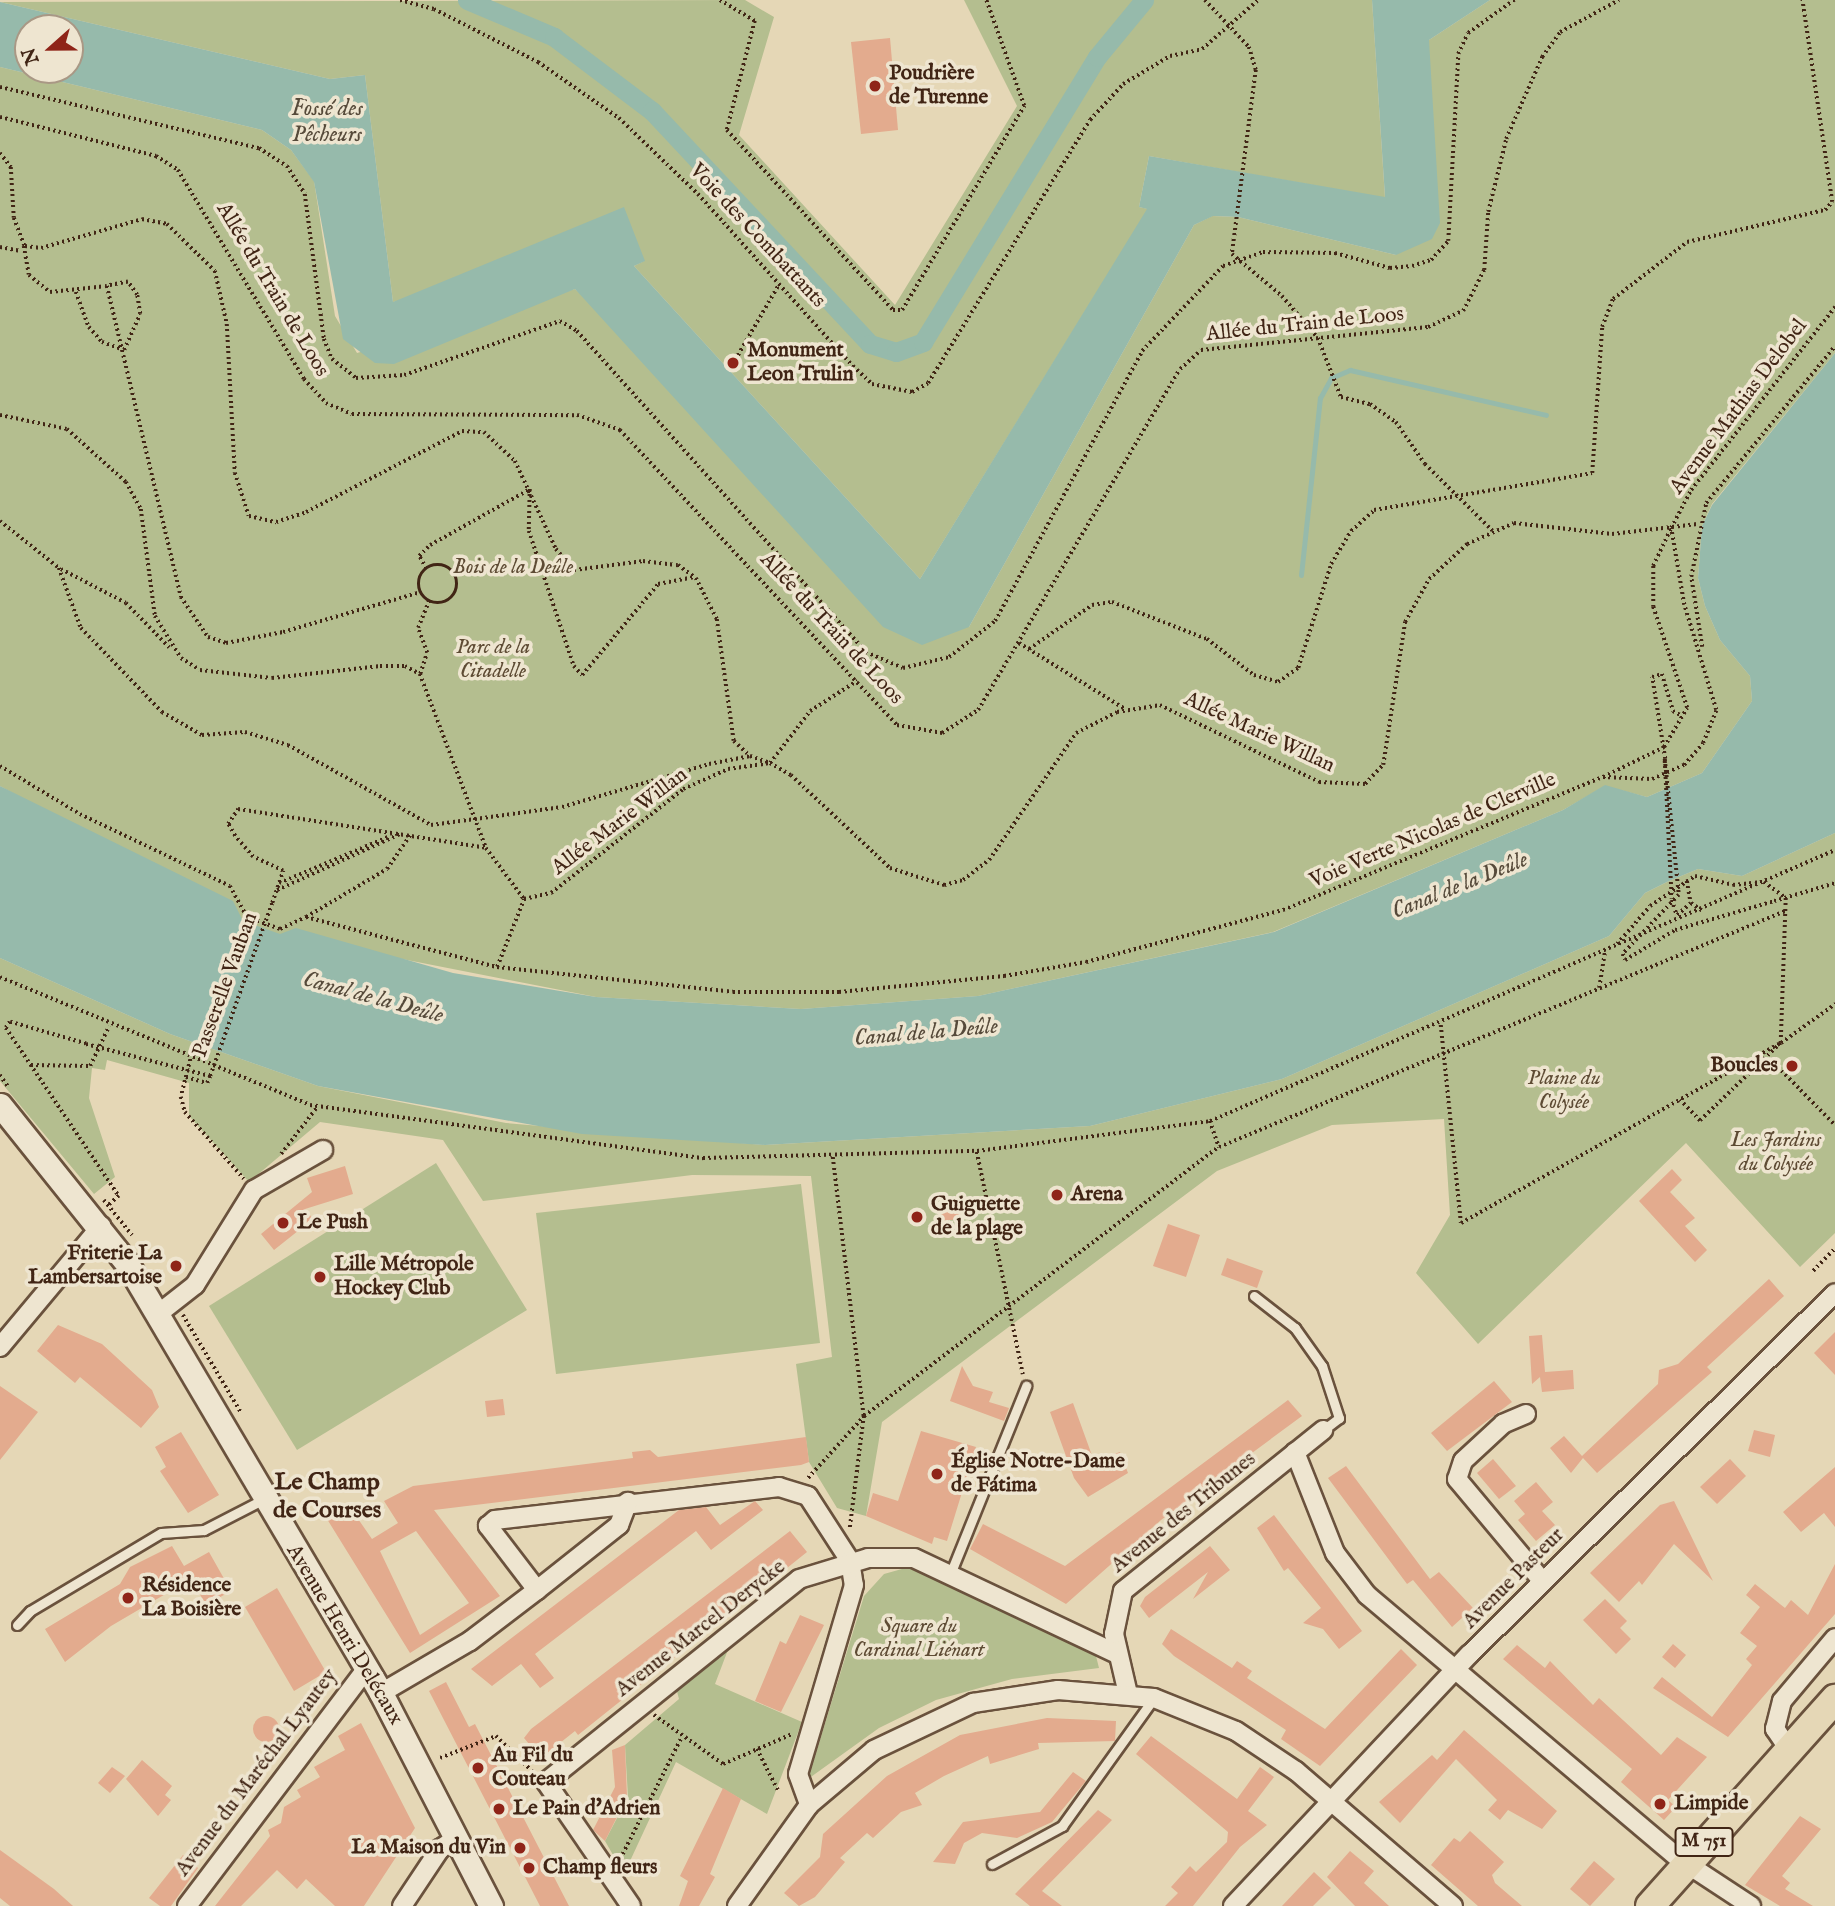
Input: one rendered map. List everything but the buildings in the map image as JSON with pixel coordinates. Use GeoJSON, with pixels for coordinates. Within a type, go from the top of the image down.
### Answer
{"type":"FeatureCollection","features":[{"type":"Feature","properties":{"kind":"main road","name":"M 751"},"geometry":{"type":"LineString","coordinates":[[1671,1906],[1693,1868],[1763,1781],[1835,1699]]}},
{"type":"Feature","properties":{"kind":"main road","name":"M 751"},"geometry":{"type":"LineString","coordinates":[[1650,1906],[1693,1868]]}},
{"type":"Feature","properties":{"kind":"street","name":"Avenue Henri Delécaux"},"geometry":{"type":"LineString","coordinates":[[0,1105],[109,1220],[158,1314],[264,1499],[381,1693],[491,1906]]}},
{"type":"Feature","properties":{"kind":"street"},"geometry":{"type":"LineString","coordinates":[[158,1314],[195,1285],[254,1190],[323,1150]]}},
{"type":"Feature","properties":{"kind":"street"},"geometry":{"type":"LineString","coordinates":[[0,1347],[109,1220]]}},
{"type":"Feature","properties":{"kind":"street","name":"Avenue Pasteur"},"geometry":{"type":"LineString","coordinates":[[1233,1906],[1455,1670],[1835,1293]]}},
{"type":"Feature","properties":{"kind":"street"},"geometry":{"type":"LineString","coordinates":[[1525,1413],[1503,1424],[1463,1461],[1457,1479],[1543,1582]]}},
{"type":"Feature","properties":{"kind":"street","name":"Avenue des Tribunes"},"geometry":{"type":"LineString","coordinates":[[1128,1694],[1117,1654],[1114,1621],[1123,1591],[1323,1430]]}},
{"type":"Feature","properties":{"kind":"street"},"geometry":{"type":"LineString","coordinates":[[1295,1452],[1350,1576],[1455,1670],[1693,1868],[1751,1906]]}},
{"type":"Feature","properties":{"kind":"street"},"geometry":{"type":"LineString","coordinates":[[537,1590],[488,1525],[492,1522],[628,1502],[800,1489],[850,1561],[853,1596],[798,1774],[809,1805]]}},
{"type":"Feature","properties":{"kind":"street"},"geometry":{"type":"LineString","coordinates":[[381,1693],[470,1641],[537,1590],[620,1525],[628,1502]]}},
{"type":"Feature","properties":{"kind":"street","name":"Avenue Marcel Derycke"},"geometry":{"type":"LineString","coordinates":[[546,1782],[799,1579],[850,1561],[898,1557],[951,1572],[1117,1654]]}},
{"type":"Feature","properties":{"kind":"street"},"geometry":{"type":"LineString","coordinates":[[1790,1751],[1775,1729],[1782,1700],[1835,1638]]}},
{"type":"Feature","properties":{"kind":"street","name":"Avenue du Maréchal Lyautey"},"geometry":{"type":"LineString","coordinates":[[187,1906],[366,1668]]}},
{"type":"Feature","properties":{"kind":"street"},"geometry":{"type":"LineString","coordinates":[[737,1906],[809,1805],[887,1741],[962,1707],[1040,1691],[1128,1694],[1154,1699],[1253,1740],[1330,1801],[1453,1906]]}},
{"type":"Feature","properties":{"kind":"street"},"geometry":{"type":"LineString","coordinates":[[546,1782],[631,1906]]}},
{"type":"Feature","properties":{"kind":"street"},"geometry":{"type":"LineString","coordinates":[[402,1906],[440,1849],[457,1838]]}},
{"type":"Feature","properties":{"kind":"lane"},"geometry":{"type":"LineString","coordinates":[[1254,1296],[1295,1328],[1322,1366],[1339,1418],[1323,1430]]}},
{"type":"Feature","properties":{"kind":"lane"},"geometry":{"type":"LineString","coordinates":[[951,1572],[1026,1386]]}},
{"type":"Feature","properties":{"kind":"lane"},"geometry":{"type":"LineString","coordinates":[[17,1625],[30,1611],[161,1533],[204,1530],[264,1499]]}},
{"type":"Feature","properties":{"kind":"lane"},"geometry":{"type":"LineString","coordinates":[[992,1864],[1062,1826],[1154,1699]]}},
{"type":"Feature","properties":{"kind":"path","name":"Voie des Combattants"},"geometry":{"type":"LineString","coordinates":[[400,0],[434,9],[538,62],[619,118],[872,384],[912,393],[928,383],[1090,120],[1123,84],[1231,28],[1258,0]]}},
{"type":"Feature","properties":{"kind":"path"},"geometry":{"type":"LineString","coordinates":[[720,0],[755,21],[727,130],[893,310],[902,310],[1024,106],[986,0]]}},
{"type":"Feature","properties":{"kind":"path"},"geometry":{"type":"LineString","coordinates":[[1205,0],[1249,47],[1256,70],[1233,217],[1236,258],[1282,296],[1318,338],[1341,397],[1370,404],[1396,422],[1424,464],[1494,531]]}},
{"type":"Feature","properties":{"kind":"path"},"geometry":{"type":"LineString","coordinates":[[0,88],[259,148],[287,166],[305,194],[324,339],[332,359],[356,379],[404,375],[560,321],[577,331],[866,652],[903,668],[949,657],[995,621],[1142,351],[1236,258],[1263,251],[1335,253],[1390,268],[1431,260],[1448,242],[1452,216],[1458,54],[1468,33],[1514,0]]}},
{"type":"Feature","properties":{"kind":"path","name":"Allée du Train de Loos"},"geometry":{"type":"LineString","coordinates":[[0,117],[156,156],[178,170],[304,379],[326,403],[352,414],[577,415],[620,430],[897,725],[942,733],[978,710],[1180,369],[1201,350],[1428,327],[1463,311],[1483,270],[1488,212],[1506,139],[1542,57],[1560,32],[1619,0]]}},
{"type":"Feature","properties":{"kind":"path"},"geometry":{"type":"LineString","coordinates":[[1029,649],[1092,606],[1112,602],[1207,639],[1268,683],[1289,679],[1303,656],[1331,564],[1351,531],[1374,510],[1591,473],[1602,327],[1613,299],[1687,242],[1825,210],[1832,202],[1802,0]]}},
{"type":"Feature","properties":{"kind":"path"},"geometry":{"type":"LineString","coordinates":[[0,153],[11,167],[14,218],[25,246]]}},
{"type":"Feature","properties":{"kind":"path"},"geometry":{"type":"LineString","coordinates":[[25,246],[41,248],[142,219],[167,224],[201,251],[222,292],[239,492],[249,516],[260,522],[276,522],[346,495],[474,429],[505,448],[530,489],[556,549],[574,570],[643,561],[678,565],[696,578],[718,619],[734,741],[750,756],[770,764],[810,712],[857,681]]}},
{"type":"Feature","properties":{"kind":"path"},"geometry":{"type":"LineString","coordinates":[[21,251],[25,246]]}},
{"type":"Feature","properties":{"kind":"path"},"geometry":{"type":"LineString","coordinates":[[0,247],[21,251]]}},
{"type":"Feature","properties":{"kind":"path"},"geometry":{"type":"LineString","coordinates":[[21,251],[38,284],[61,294],[128,282],[137,295],[140,314],[124,351]]}},
{"type":"Feature","properties":{"kind":"path"},"geometry":{"type":"LineString","coordinates":[[735,360],[779,284]]}},
{"type":"Feature","properties":{"kind":"path"},"geometry":{"type":"LineString","coordinates":[[107,286],[181,597],[208,637],[226,643],[283,632],[421,592]]}},
{"type":"Feature","properties":{"kind":"path"},"geometry":{"type":"LineString","coordinates":[[76,292],[89,327],[124,351]]}},
{"type":"Feature","properties":{"kind":"path","name":"Avenue Mathias Delobel"},"geometry":{"type":"LineString","coordinates":[[1682,716],[1687,708],[1653,607],[1653,566],[1691,490],[1835,307]]}},
{"type":"Feature","properties":{"kind":"path"},"geometry":{"type":"LineString","coordinates":[[1703,652],[1691,578],[1698,524],[1706,503],[1835,346]]}},
{"type":"Feature","properties":{"kind":"path"},"geometry":{"type":"LineString","coordinates":[[0,415],[67,429],[127,482],[141,509],[155,616],[172,649]]}},
{"type":"Feature","properties":{"kind":"path"},"geometry":{"type":"LineString","coordinates":[[421,592],[426,569],[419,556],[430,545],[530,489]]}},
{"type":"Feature","properties":{"kind":"path"},"geometry":{"type":"LineString","coordinates":[[530,489],[529,531],[576,673],[588,672],[658,584],[696,578]]}},
{"type":"Feature","properties":{"kind":"path"},"geometry":{"type":"LineString","coordinates":[[0,521],[59,568],[126,603],[172,649],[200,670],[272,678],[405,666],[420,674]]}},
{"type":"Feature","properties":{"kind":"path","name":"Allée Marie Willan"},"geometry":{"type":"LineString","coordinates":[[524,899],[551,893],[683,789],[729,769],[770,764],[791,775],[890,868],[944,886],[989,860],[1076,733],[1127,710],[1160,705],[1319,782],[1365,784],[1383,765],[1405,622],[1429,579],[1467,544],[1514,523],[1612,534],[1698,524]]}},
{"type":"Feature","properties":{"kind":"path","name":"Voie Verte Nicolas de Clerville"},"geometry":{"type":"LineString","coordinates":[[306,917],[497,967],[610,982],[773,992],[839,992],[1059,967],[1283,910],[1603,778],[1652,779],[1685,765],[1703,743],[1716,710],[1703,652],[1684,605],[1671,528]]}},
{"type":"Feature","properties":{"kind":"path"},"geometry":{"type":"LineString","coordinates":[[426,569],[444,565],[456,578],[453,596],[430,601]]}},
{"type":"Feature","properties":{"kind":"path"},"geometry":{"type":"LineString","coordinates":[[59,568],[87,636],[162,712],[202,735],[245,732],[288,745],[419,821],[474,823],[562,807],[750,756]]}},
{"type":"Feature","properties":{"kind":"path"},"geometry":{"type":"LineString","coordinates":[[421,592],[430,601]]}},
{"type":"Feature","properties":{"kind":"path"},"geometry":{"type":"LineString","coordinates":[[430,601],[418,628],[426,653],[420,674],[474,823],[486,848],[524,899],[497,967]]}},
{"type":"Feature","properties":{"kind":"path"},"geometry":{"type":"LineString","coordinates":[[1019,643],[1127,710]]}},
{"type":"Feature","properties":{"kind":"path"},"geometry":{"type":"LineString","coordinates":[[1603,778],[1664,747],[1682,716],[1673,711],[1662,674],[1653,677],[1664,747],[1665,758],[1672,900],[1677,915],[1691,903]]}},
{"type":"Feature","properties":{"kind":"path"},"geometry":{"type":"LineString","coordinates":[[0,766],[80,814],[230,887],[247,917],[280,929],[306,917],[387,869],[411,834]]}},
{"type":"Feature","properties":{"kind":"path"},"geometry":{"type":"LineString","coordinates":[[279,883],[284,872],[253,858],[228,824],[230,814],[247,807],[486,848]]}},
{"type":"Feature","properties":{"kind":"path"},"geometry":{"type":"LineString","coordinates":[[279,883],[344,850],[402,833]]}},
{"type":"Feature","properties":{"kind":"path"},"geometry":{"type":"LineString","coordinates":[[277,890],[402,833]]}},
{"type":"Feature","properties":{"kind":"path"},"geometry":{"type":"LineString","coordinates":[[0,984],[2,978],[109,1026],[192,1054],[317,1107],[703,1158],[833,1157],[977,1151],[1210,1121],[1441,1025],[1615,946],[1703,911],[1835,850]]}},
{"type":"Feature","properties":{"kind":"path"},"geometry":{"type":"LineString","coordinates":[[1615,946],[1650,906],[1687,881],[1764,882],[1786,898]]}},
{"type":"Feature","properties":{"kind":"path"},"geometry":{"type":"LineString","coordinates":[[1687,881],[1691,903],[1703,911]]}},
{"type":"Feature","properties":{"kind":"path","name":"Passerelle Vauban"},"geometry":{"type":"LineString","coordinates":[[31,1065],[6,1028],[10,1022],[209,1076],[279,883]]}},
{"type":"Feature","properties":{"kind":"path"},"geometry":{"type":"LineString","coordinates":[[1672,900],[1623,954],[1625,960],[1675,930],[1835,883]]}},
{"type":"Feature","properties":{"kind":"path"},"geometry":{"type":"LineString","coordinates":[[1680,1100],[1700,1121],[1770,1059],[1781,1043],[1786,898]]}},
{"type":"Feature","properties":{"kind":"path"},"geometry":{"type":"LineString","coordinates":[[800,1489],[864,1416],[1007,1304],[1219,1147],[1444,1056],[1785,911]]}},
{"type":"Feature","properties":{"kind":"path"},"geometry":{"type":"LineString","coordinates":[[1599,989],[1605,952]]}},
{"type":"Feature","properties":{"kind":"path"},"geometry":{"type":"LineString","coordinates":[[1441,1025],[1461,1223],[1781,1043],[1835,1004]]}},
{"type":"Feature","properties":{"kind":"path"},"geometry":{"type":"LineString","coordinates":[[31,1065],[90,1066],[109,1026]]}},
{"type":"Feature","properties":{"kind":"path"},"geometry":{"type":"LineString","coordinates":[[192,1054],[186,1077],[185,1112],[201,1137],[254,1190]]}},
{"type":"Feature","properties":{"kind":"path"},"geometry":{"type":"LineString","coordinates":[[1770,1059],[1835,1125]]}},
{"type":"Feature","properties":{"kind":"path"},"geometry":{"type":"LineString","coordinates":[[31,1065],[119,1196],[109,1205],[109,1220]]}},
{"type":"Feature","properties":{"kind":"path"},"geometry":{"type":"LineString","coordinates":[[186,1077],[207,1083],[209,1076]]}},
{"type":"Feature","properties":{"kind":"path"},"geometry":{"type":"LineString","coordinates":[[278,1157],[317,1107]]}},
{"type":"Feature","properties":{"kind":"path"},"geometry":{"type":"LineString","coordinates":[[1210,1121],[1219,1147]]}},
{"type":"Feature","properties":{"kind":"path"},"geometry":{"type":"LineString","coordinates":[[977,1151],[1026,1386]]}},
{"type":"Feature","properties":{"kind":"path"},"geometry":{"type":"LineString","coordinates":[[833,1157],[864,1416],[850,1534],[841,1545]]}},
{"type":"Feature","properties":{"kind":"path"},"geometry":{"type":"LineString","coordinates":[[1813,1271],[1835,1248]]}},
{"type":"Feature","properties":{"kind":"path"},"geometry":{"type":"LineString","coordinates":[[645,1702],[681,1738],[723,1764],[815,1726]]}},
{"type":"Feature","properties":{"kind":"path"},"geometry":{"type":"LineString","coordinates":[[440,1758],[496,1736],[546,1782]]}},
{"type":"Feature","properties":{"kind":"path"},"geometry":{"type":"LineString","coordinates":[[610,1876],[681,1738]]}},
{"type":"Feature","properties":{"kind":"path"},"geometry":{"type":"LineString","coordinates":[[757,1749],[778,1790]]}},
{"type":"Feature","properties":{"kind":"green space"},"geometry":{"type":"Polygon","coordinates":[[[745,0],[774,17],[739,135],[895,305],[1017,106],[964,0],[1372,0],[1385,198],[1149,156],[1139,207],[1148,209],[920,579],[634,266],[644,261],[393,302],[365,75],[330,79],[84,22],[84,14],[51,14],[0,2],[745,0]]]}},
{"type":"Feature","properties":{"kind":"green space","name":"Parc de la Citadelle"},"geometry":{"type":"Polygon","coordinates":[[[1490,0],[1835,0],[1835,353],[1712,504],[1702,526],[1698,578],[1705,606],[1720,640],[1750,676],[1752,701],[1702,773],[1647,797],[1605,786],[1563,810],[1273,932],[978,996],[801,1009],[596,997],[280,935],[243,921],[0,786],[0,67],[14,70],[14,84],[71,84],[262,130],[291,150],[314,181],[335,316],[357,353],[575,289],[969,627],[1194,225],[1212,216],[1238,217],[1396,255],[1429,40],[1490,0]]]}},
{"type":"Feature","properties":{"kind":"green space","name":"Plaine du Colysée"},"geometry":{"type":"Polygon","coordinates":[[[1835,833],[1835,1233],[1800,1267],[1686,1143],[1478,1344],[1416,1273],[1450,1215],[1444,1119],[1332,1125],[1217,1171],[882,1422],[866,1516],[837,1508],[809,1462],[796,1364],[832,1357],[811,1176],[692,1175],[483,1201],[443,1140],[320,1122],[249,1182],[189,1116],[189,1083],[107,1060],[105,1070],[92,1068],[89,1098],[115,1177],[94,1194],[0,1081],[0,958],[170,1034],[318,1086],[506,1123],[765,1145],[1090,1126],[1282,1079],[1609,936],[1645,893],[1669,881],[1698,869],[1742,876],[1835,833]]]}},
{"type":"Feature","properties":{"kind":"green space"},"geometry":{"type":"Polygon","coordinates":[[[436,1163],[527,1310],[297,1450],[209,1306],[436,1163]]]}},
{"type":"Feature","properties":{"kind":"green space"},"geometry":{"type":"Polygon","coordinates":[[[801,1184],[820,1343],[556,1374],[536,1213],[801,1184]]]}},
{"type":"Feature","properties":{"kind":"green space","name":"Square du Cardinal Liénart"},"geometry":{"type":"Polygon","coordinates":[[[909,1567],[930,1572],[1096,1656],[1099,1668],[1012,1679],[936,1700],[879,1728],[808,1779],[864,1596],[884,1574],[909,1567]]]}},
{"type":"Feature","properties":{"kind":"green space"},"geometry":{"type":"Polygon","coordinates":[[[734,1634],[715,1684],[802,1722],[767,1814],[676,1762],[624,1874],[605,1841],[628,1797],[625,1745],[679,1699],[675,1684],[734,1634]]]}},
{"type":"Feature","properties":{"kind":"water","name":"Fossé des Pêcheurs"},"geometry":{"type":"Polygon","coordinates":[[[1372,0],[1490,0],[1429,40],[1440,223],[1432,239],[1396,255],[1238,217],[1213,216],[1194,225],[969,627],[922,645],[883,627],[575,289],[394,364],[375,363],[343,339],[314,182],[291,150],[262,130],[71,84],[84,84],[84,22],[330,79],[365,75],[393,302],[624,207],[645,261],[634,266],[920,579],[1147,209],[1139,207],[1149,156],[1385,197],[1372,0]]]}},
{"type":"Feature","properties":{"kind":"water","name":"Fossé des Pêcheurs"},"geometry":{"type":"Polygon","coordinates":[[[0,2],[51,14],[14,14],[14,70],[0,67],[0,2]]]}},
{"type":"Feature","properties":{"kind":"water","name":"Canal de la Deûle"},"geometry":{"type":"Polygon","coordinates":[[[1835,353],[1835,833],[1742,876],[1698,869],[1669,881],[1645,893],[1609,936],[1282,1079],[1090,1126],[765,1145],[582,1134],[318,1086],[170,1034],[0,958],[0,786],[233,901],[243,921],[280,934],[296,928],[453,973],[596,997],[801,1009],[978,996],[1274,932],[1563,810],[1605,785],[1647,797],[1702,773],[1752,701],[1750,676],[1720,640],[1705,606],[1698,578],[1702,526],[1712,505],[1835,353]]]}},
{"type":"Feature","properties":{"kind":"waterway"},"geometry":{"type":"LineString","coordinates":[[467,0],[554,37],[652,111],[870,344],[896,352],[923,342],[1097,57],[1144,0]]}},
{"type":"Feature","properties":{"kind":"waterway"},"geometry":{"type":"LineString","coordinates":[[1301,575],[1320,398],[1331,378],[1350,370],[1546,415]]}},
{"type":"Feature","properties":{"kind":"place","name":"Poudrière de Turenne"},"geometry":{"type":"Point","coordinates":[875,86]}},
{"type":"Feature","properties":{"kind":"place","name":"Monument Leon Trulin"},"geometry":{"type":"Point","coordinates":[733,363]}},
{"type":"Feature","properties":{"kind":"place","name":"Boucles"},"geometry":{"type":"Point","coordinates":[1792,1066]}},
{"type":"Feature","properties":{"kind":"place","name":"Arena"},"geometry":{"type":"Point","coordinates":[1057,1195]}},
{"type":"Feature","properties":{"kind":"place","name":"Guiguette de la plage"},"geometry":{"type":"Point","coordinates":[917,1217]}},
{"type":"Feature","properties":{"kind":"place","name":"Le Push"},"geometry":{"type":"Point","coordinates":[283,1223]}},
{"type":"Feature","properties":{"kind":"place","name":"Friterie La Lambersartoise"},"geometry":{"type":"Point","coordinates":[176,1266]}},
{"type":"Feature","properties":{"kind":"place","name":"Lille Métropole Hockey Club"},"geometry":{"type":"Point","coordinates":[320,1277]}},
{"type":"Feature","properties":{"kind":"place","name":"Église Notre-Dame de Fátima"},"geometry":{"type":"Point","coordinates":[937,1474]}},
{"type":"Feature","properties":{"kind":"place","name":"Résidence La Boisière"},"geometry":{"type":"Point","coordinates":[128,1598]}},
{"type":"Feature","properties":{"kind":"place","name":"Au Fil du Couteau"},"geometry":{"type":"Point","coordinates":[478,1768]}},
{"type":"Feature","properties":{"kind":"place","name":"Limpide"},"geometry":{"type":"Point","coordinates":[1660,1804]}},
{"type":"Feature","properties":{"kind":"place","name":"Le Pain d'Adrien"},"geometry":{"type":"Point","coordinates":[499,1809]}},
{"type":"Feature","properties":{"kind":"place","name":"La Maison du Vin"},"geometry":{"type":"Point","coordinates":[520,1848]}},
{"type":"Feature","properties":{"kind":"place","name":"Champ fleurs"},"geometry":{"type":"Point","coordinates":[529,1868]}},
{"type":"Feature","properties":{"kind":"district","name":"Le Champ de Courses"},"geometry":{"type":"Point","coordinates":[327,1497]}},
{"type":"Feature","properties":{"kind":"park label","name":"Bois de la Deûle"},"geometry":{"type":"Point","coordinates":[513,568]}},
{"type":"Feature","properties":{"kind":"park label","name":"Les Jardins du Colysée"},"geometry":{"type":"Point","coordinates":[1776,1153]}}]}
